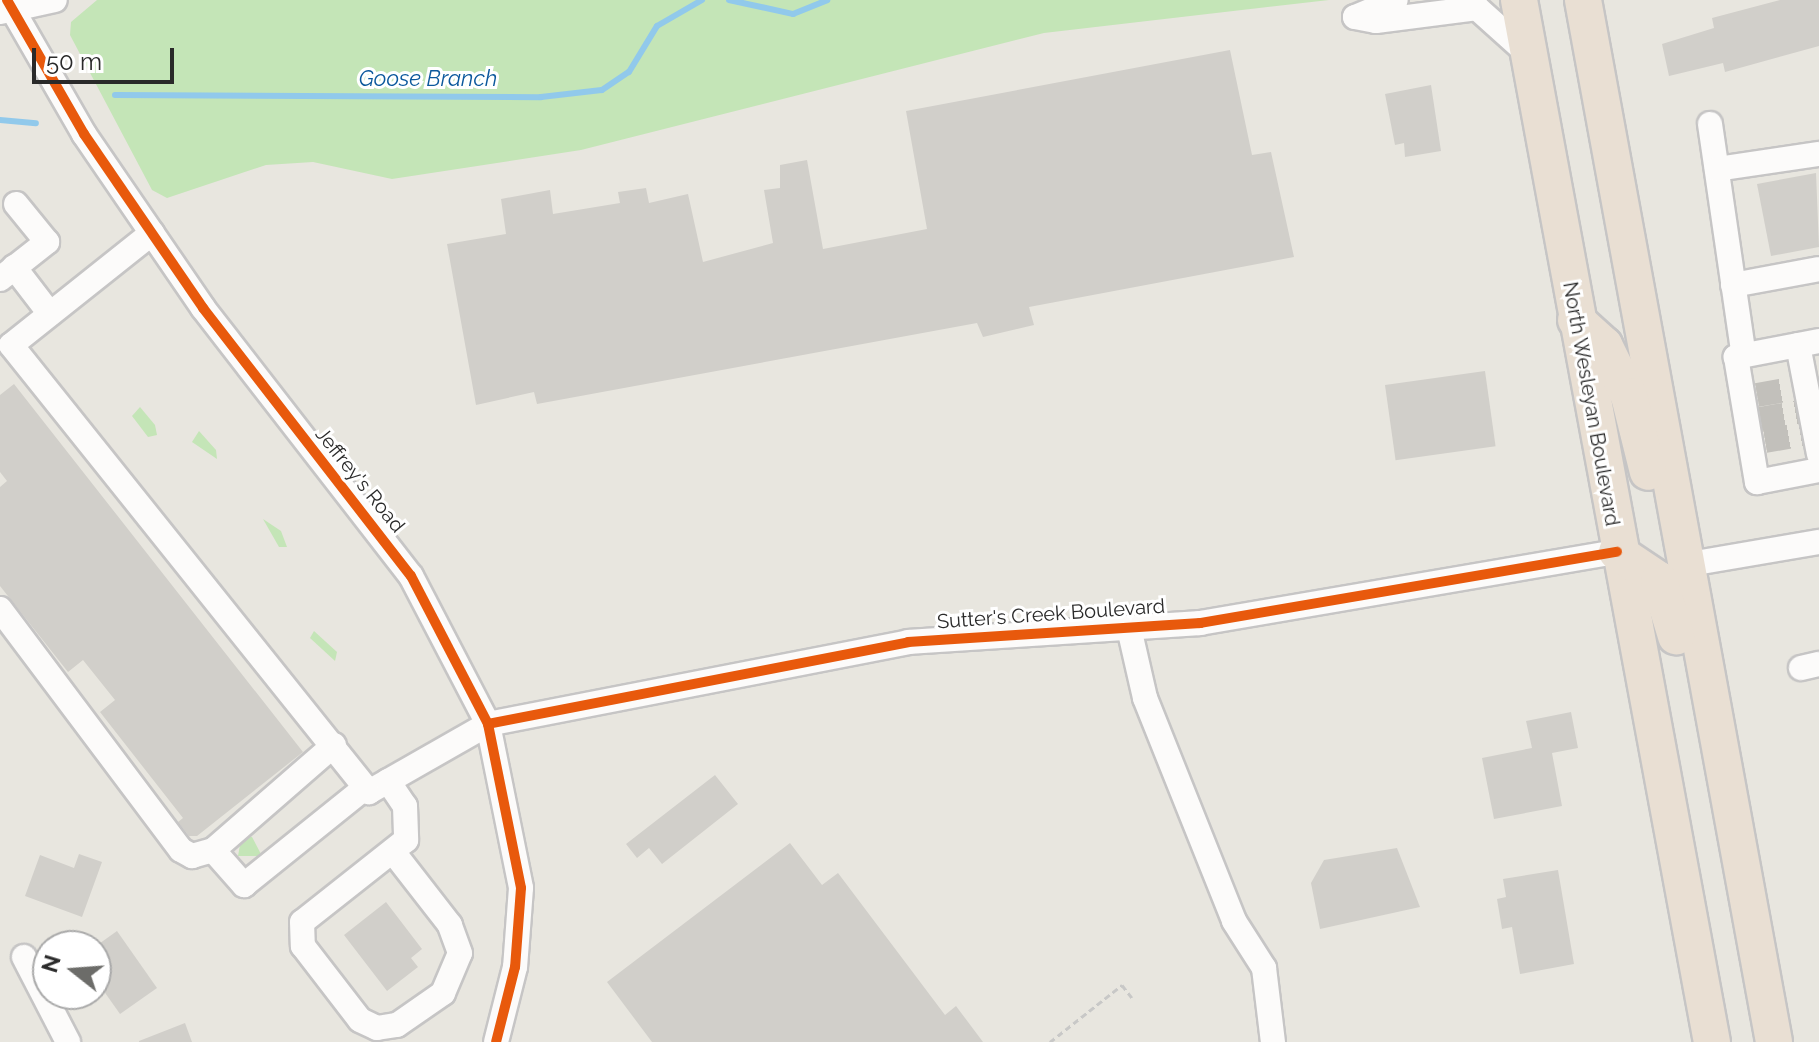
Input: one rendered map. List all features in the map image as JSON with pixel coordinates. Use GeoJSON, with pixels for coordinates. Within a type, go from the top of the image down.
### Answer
{"type":"FeatureCollection","features":[{"type":"Feature","properties":{"kind":"highway","name":"North Wesleyan Boulevard"},"geometry":{"type":"LineString","coordinates":[[1519,0],[1617,552],[1712,1042]]}},
{"type":"Feature","properties":{"kind":"highway"},"geometry":{"type":"LineString","coordinates":[[1583,0],[1684,565],[1774,1042]]}},
{"type":"Feature","properties":{"kind":"highway"},"geometry":{"type":"LineString","coordinates":[[1576,320],[1604,345],[1629,396],[1665,532],[1684,565]]}},
{"type":"Feature","properties":{"kind":"highway"},"geometry":{"type":"LineString","coordinates":[[1617,552],[1647,566],[1665,595],[1708,785],[1732,812]]}},
{"type":"Feature","properties":{"kind":"street"},"geometry":{"type":"LineString","coordinates":[[7,8],[55,0]]}},
{"type":"Feature","properties":{"kind":"street"},"geometry":{"type":"LineString","coordinates":[[1396,0],[1355,17],[1477,8],[1512,33],[1530,57]]}},
{"type":"Feature","properties":{"kind":"street","name":"Jeffrey's Road"},"geometry":{"type":"LineString","coordinates":[[7,8],[152,233],[411,576],[488,724],[521,888],[515,967],[496,1042]]}},
{"type":"Feature","properties":{"kind":"street"},"geometry":{"type":"LineString","coordinates":[[1710,124],[1724,168],[1733,285],[1744,356]]}},
{"type":"Feature","properties":{"kind":"street"},"geometry":{"type":"LineString","coordinates":[[1724,168],[1819,154]]}},
{"type":"Feature","properties":{"kind":"street"},"geometry":{"type":"LineString","coordinates":[[1724,168],[1749,176],[1819,167]]}},
{"type":"Feature","properties":{"kind":"street"},"geometry":{"type":"LineString","coordinates":[[16,204],[47,242],[7,273],[50,314]]}},
{"type":"Feature","properties":{"kind":"street"},"geometry":{"type":"LineString","coordinates":[[152,233],[5,349],[334,745],[405,806],[406,840],[394,853],[302,922],[303,946],[360,1020],[377,1028],[397,1025],[443,993],[460,953],[450,925],[394,853]]}},
{"type":"Feature","properties":{"kind":"street"},"geometry":{"type":"LineString","coordinates":[[1733,285],[1819,269]]}},
{"type":"Feature","properties":{"kind":"street"},"geometry":{"type":"LineString","coordinates":[[1807,417],[1809,343],[1736,357],[1754,419],[1757,482],[1819,470]]}},
{"type":"Feature","properties":{"kind":"street"},"geometry":{"type":"LineString","coordinates":[[1684,565],[1819,542]]}},
{"type":"Feature","properties":{"kind":"street","name":"Sutter's Creek Boulevard"},"geometry":{"type":"LineString","coordinates":[[213,850],[244,885],[377,784],[488,724],[908,642],[1200,623],[1617,552]]}},
{"type":"Feature","properties":{"kind":"street"},"geometry":{"type":"LineString","coordinates":[[0,609],[181,850],[192,856],[213,850],[334,745]]}},
{"type":"Feature","properties":{"kind":"street"},"geometry":{"type":"LineString","coordinates":[[1129,628],[1148,707],[1234,921],[1264,968],[1273,1042]]}},
{"type":"Feature","properties":{"kind":"street"},"geometry":{"type":"LineString","coordinates":[[24,957],[68,1042]]}},
{"type":"Feature","properties":{"kind":"path"},"geometry":{"type":"LineString","coordinates":[[1050,1042],[1122,985],[1132,998]]}},
{"type":"Feature","properties":{"kind":"green space"},"geometry":{"type":"Polygon","coordinates":[[[97,0],[1329,0],[1044,33],[581,150],[392,179],[313,162],[266,165],[167,198],[152,190],[70,35],[71,22],[97,0]]]}},
{"type":"Feature","properties":{"kind":"green space"},"geometry":{"type":"Polygon","coordinates":[[[140,407],[155,425],[157,435],[148,437],[132,416],[140,407]]]}},
{"type":"Feature","properties":{"kind":"green space"},"geometry":{"type":"Polygon","coordinates":[[[199,431],[216,450],[217,459],[192,442],[199,431]]]}},
{"type":"Feature","properties":{"kind":"green space"},"geometry":{"type":"Polygon","coordinates":[[[263,519],[281,531],[287,547],[279,547],[263,519]]]}},
{"type":"Feature","properties":{"kind":"green space"},"geometry":{"type":"Polygon","coordinates":[[[314,631],[337,652],[335,661],[310,638],[314,631]]]}},
{"type":"Feature","properties":{"kind":"green space"},"geometry":{"type":"Polygon","coordinates":[[[242,834],[252,837],[262,856],[238,856],[242,834]]]}},
{"type":"Feature","properties":{"kind":"building"},"geometry":{"type":"Polygon","coordinates":[[[1780,0],[1819,0],[1819,46],[1725,72],[1723,63],[1669,76],[1662,44],[1714,28],[1712,18],[1780,0]]]}},
{"type":"Feature","properties":{"kind":"building"},"geometry":{"type":"Polygon","coordinates":[[[1230,50],[1252,155],[1271,152],[1294,257],[1029,307],[1034,325],[983,337],[977,323],[537,404],[534,392],[476,405],[447,244],[506,234],[501,199],[550,190],[553,214],[620,203],[618,192],[646,188],[649,203],[688,194],[703,262],[773,243],[764,190],[780,188],[780,165],[807,160],[823,249],[927,229],[906,111],[1230,50]]]}},
{"type":"Feature","properties":{"kind":"building"},"geometry":{"type":"Polygon","coordinates":[[[1431,85],[1441,151],[1405,157],[1404,143],[1395,145],[1385,94],[1431,85]]]}},
{"type":"Feature","properties":{"kind":"building"},"geometry":{"type":"Polygon","coordinates":[[[1816,173],[1819,247],[1771,256],[1757,184],[1816,173]]]}},
{"type":"Feature","properties":{"kind":"building"},"geometry":{"type":"Polygon","coordinates":[[[1485,371],[1496,446],[1396,460],[1385,385],[1485,371]]]}},
{"type":"Feature","properties":{"kind":"building"},"geometry":{"type":"Polygon","coordinates":[[[14,384],[303,752],[197,836],[189,836],[178,822],[183,818],[100,712],[115,700],[83,660],[68,672],[0,586],[0,487],[7,481],[0,472],[0,395],[14,384]]]}},
{"type":"Feature","properties":{"kind":"building"},"geometry":{"type":"Polygon","coordinates":[[[1571,712],[1578,748],[1552,753],[1562,806],[1494,819],[1482,758],[1532,748],[1526,721],[1571,712]]]}},
{"type":"Feature","properties":{"kind":"building"},"geometry":{"type":"Polygon","coordinates":[[[715,775],[738,804],[662,864],[649,848],[637,858],[626,844],[715,775]]]}},
{"type":"Feature","properties":{"kind":"building"},"geometry":{"type":"Polygon","coordinates":[[[790,843],[822,885],[838,873],[945,1015],[956,1006],[983,1042],[652,1042],[607,982],[790,843]]]}},
{"type":"Feature","properties":{"kind":"building"},"geometry":{"type":"Polygon","coordinates":[[[1397,848],[1420,907],[1320,929],[1311,883],[1324,860],[1397,848]]]}},
{"type":"Feature","properties":{"kind":"building"},"geometry":{"type":"Polygon","coordinates":[[[79,854],[102,862],[82,917],[25,896],[40,855],[74,868],[79,854]]]}},
{"type":"Feature","properties":{"kind":"building"},"geometry":{"type":"Polygon","coordinates":[[[1558,870],[1574,964],[1520,974],[1512,927],[1502,929],[1497,899],[1506,897],[1503,879],[1558,870]]]}},
{"type":"Feature","properties":{"kind":"building"},"geometry":{"type":"Polygon","coordinates":[[[386,902],[422,949],[411,958],[418,967],[387,991],[344,935],[386,902]]]}},
{"type":"Feature","properties":{"kind":"building"},"geometry":{"type":"Polygon","coordinates":[[[117,931],[157,988],[120,1014],[112,1003],[112,935],[117,931]]]}},
{"type":"Feature","properties":{"kind":"building"},"geometry":{"type":"Polygon","coordinates":[[[185,1023],[192,1042],[139,1042],[139,1041],[185,1023]]]}},
{"type":"Feature","properties":{"kind":"waterway","name":"Goose Branch"},"geometry":{"type":"LineString","coordinates":[[115,95],[541,97],[602,90],[629,72],[657,26],[702,0]]}},
{"type":"Feature","properties":{"kind":"waterway","name":"Goose Branch"},"geometry":{"type":"LineString","coordinates":[[729,0],[793,14],[827,0]]}},
{"type":"Feature","properties":{"kind":"waterway","name":"Goose Branch"},"geometry":{"type":"LineString","coordinates":[[0,120],[36,123]]}},
{"type":"Feature","properties":{"kind":"tunnel"},"geometry":{"type":"LineString","coordinates":[[1757,395],[1795,388]]}},
{"type":"Feature","properties":{"kind":"tunnel"},"geometry":{"type":"LineString","coordinates":[[1760,419],[1799,412]]}},
{"type":"Feature","properties":{"kind":"tunnel"},"geometry":{"type":"LineString","coordinates":[[1765,441],[1803,434]]}},
{"type":"Feature","properties":{"kind":"cycle path"},"geometry":{"type":"LineString","coordinates":[[7,0],[84,134],[203,308],[411,576],[488,724],[521,888],[515,967],[496,1042]]}},
{"type":"Feature","properties":{"kind":"cycle path"},"geometry":{"type":"LineString","coordinates":[[488,724],[908,642],[1200,623],[1617,552]]}}]}
